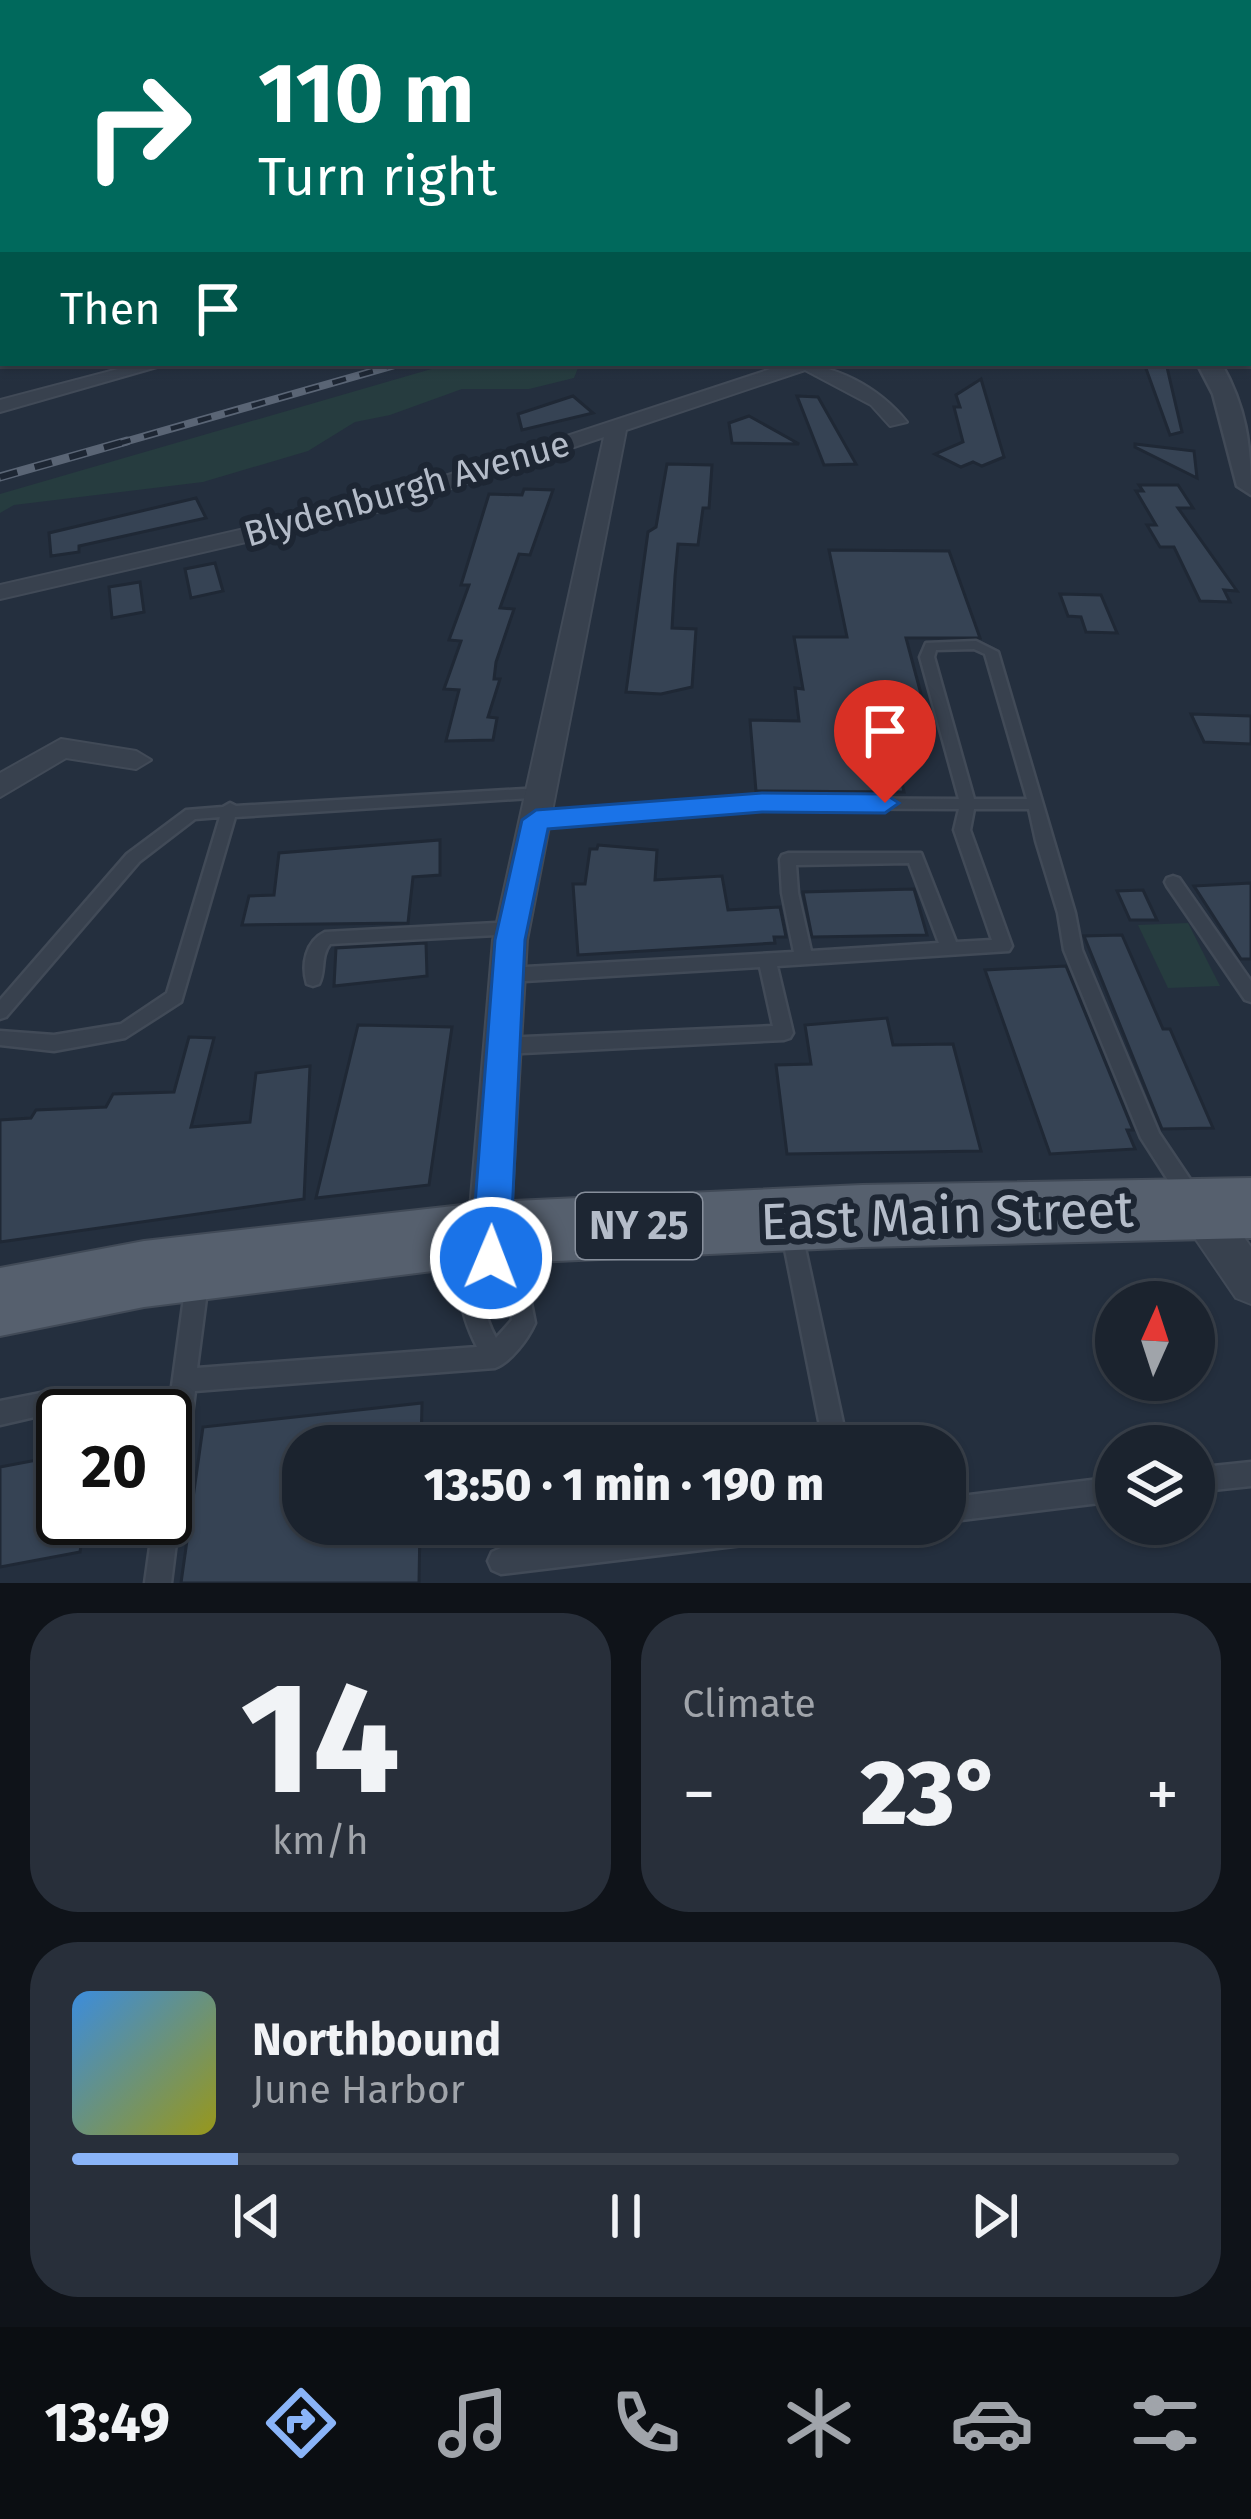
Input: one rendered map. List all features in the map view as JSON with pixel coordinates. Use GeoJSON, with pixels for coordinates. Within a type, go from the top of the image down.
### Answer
{"type":"FeatureCollection","features":[{"type":"Feature","properties":{"kind":"main road","name":"East Main Street"},"geometry":{"type":"LineString","coordinates":[[0,1302],[199,1268],[789,1220],[1225,1209]]}},
{"type":"Feature","properties":{"kind":"street"},"geometry":{"type":"LineString","coordinates":[[0,406],[151,366]]}},
{"type":"Feature","properties":{"kind":"street","name":"Blydenburgh Avenue"},"geometry":{"type":"LineString","coordinates":[[0,592],[381,504],[798,366]]}},
{"type":"Feature","properties":{"kind":"street"},"geometry":{"type":"LineString","coordinates":[[813,366],[878,401],[897,422]]}},
{"type":"Feature","properties":{"kind":"street"},"geometry":{"type":"LineString","coordinates":[[1211,366],[1226,394],[1251,486]]}},
{"type":"Feature","properties":{"kind":"street"},"geometry":{"type":"LineString","coordinates":[[490,1245],[513,928],[617,426]]}},
{"type":"Feature","properties":{"kind":"street"},"geometry":{"type":"LineString","coordinates":[[0,787],[61,748],[136,760]]}},
{"type":"Feature","properties":{"kind":"street"},"geometry":{"type":"LineString","coordinates":[[1225,1209],[1251,1283]]}},
{"type":"Feature","properties":{"kind":"lane"},"geometry":{"type":"LineString","coordinates":[[508,975],[1003,946],[962,830],[968,804],[927,657],[931,646],[976,645],[991,652],[1071,931],[1072,950],[1151,1138],[1225,1209]]}},
{"type":"Feature","properties":{"kind":"lane"},"geometry":{"type":"LineString","coordinates":[[0,1012],[134,858],[191,814],[230,808],[1036,804]]}},
{"type":"Feature","properties":{"kind":"lane"},"geometry":{"type":"LineString","coordinates":[[0,1038],[54,1042],[125,1031],[175,997],[230,808]]}},
{"type":"Feature","properties":{"kind":"lane"},"geometry":{"type":"LineString","coordinates":[[804,958],[788,859],[915,857],[950,949]]}},
{"type":"Feature","properties":{"kind":"lane"},"geometry":{"type":"LineString","coordinates":[[1172,882],[1251,995]]}},
{"type":"Feature","properties":{"kind":"lane"},"geometry":{"type":"LineString","coordinates":[[313,979],[315,951],[325,938],[513,928]]}},
{"type":"Feature","properties":{"kind":"lane"},"geometry":{"type":"LineString","coordinates":[[504,1046],[784,1033],[767,960]]}},
{"type":"Feature","properties":{"kind":"lane"},"geometry":{"type":"LineString","coordinates":[[789,1220],[832,1425]]}},
{"type":"Feature","properties":{"kind":"lane"},"geometry":{"type":"LineString","coordinates":[[184,1380],[495,1357],[524,1323],[517,1279],[490,1245],[473,1285],[477,1328],[495,1357]]}},
{"type":"Feature","properties":{"kind":"lane"},"geometry":{"type":"LineString","coordinates":[[158,1583],[199,1268]]}},
{"type":"Feature","properties":{"kind":"lane"},"geometry":{"type":"LineString","coordinates":[[0,1413],[36,1406]]}},
{"type":"Feature","properties":{"kind":"lane"},"geometry":{"type":"LineString","coordinates":[[1215,1478],[1251,1474]]}},
{"type":"Feature","properties":{"kind":"lane"},"geometry":{"type":"LineString","coordinates":[[966,1507],[1095,1492]]}},
{"type":"Feature","properties":{"kind":"lane"},"geometry":{"type":"LineString","coordinates":[[501,1561],[638,1545]]}},
{"type":"Feature","properties":{"kind":"green space"},"geometry":{"type":"Polygon","coordinates":[[[442,366],[579,366],[574,378],[529,389],[462,389],[390,415],[355,422],[308,451],[203,482],[14,505],[0,513],[0,494],[442,366]]]}},
{"type":"Feature","properties":{"kind":"green space"},"geometry":{"type":"Polygon","coordinates":[[[1188,923],[1220,986],[1168,988],[1138,925],[1188,923]]]}},
{"type":"Feature","properties":{"kind":"building"},"geometry":{"type":"Polygon","coordinates":[[[1145,366],[1167,366],[1182,432],[1170,435],[1145,366]]]}},
{"type":"Feature","properties":{"kind":"building"},"geometry":{"type":"Polygon","coordinates":[[[981,379],[1004,457],[982,466],[973,462],[961,467],[935,454],[963,442],[954,407],[960,407],[956,395],[981,379]]]}},
{"type":"Feature","properties":{"kind":"building"},"geometry":{"type":"Polygon","coordinates":[[[573,396],[593,413],[522,430],[518,414],[573,396]]]}},
{"type":"Feature","properties":{"kind":"building"},"geometry":{"type":"Polygon","coordinates":[[[797,396],[818,397],[856,464],[824,465],[797,396]]]}},
{"type":"Feature","properties":{"kind":"building"},"geometry":{"type":"Polygon","coordinates":[[[749,416],[799,444],[732,443],[729,423],[749,416]]]}},
{"type":"Feature","properties":{"kind":"building"},"geometry":{"type":"Polygon","coordinates":[[[1135,447],[1194,451],[1197,478],[1135,447]]]}},
{"type":"Feature","properties":{"kind":"building"},"geometry":{"type":"Polygon","coordinates":[[[667,464],[712,465],[709,508],[703,508],[698,545],[678,544],[675,576],[672,628],[696,629],[692,687],[661,694],[626,692],[648,532],[656,527],[667,464]]]}},
{"type":"Feature","properties":{"kind":"building"},"geometry":{"type":"Polygon","coordinates":[[[1139,485],[1178,485],[1193,508],[1178,508],[1237,591],[1224,590],[1230,602],[1200,601],[1174,547],[1160,547],[1147,525],[1156,525],[1136,491],[1143,491],[1139,485]]]}},
{"type":"Feature","properties":{"kind":"building"},"geometry":{"type":"Polygon","coordinates":[[[524,489],[553,490],[530,555],[519,554],[500,608],[514,609],[496,662],[494,679],[500,679],[488,717],[497,718],[493,740],[446,741],[459,690],[444,689],[461,641],[449,640],[469,585],[461,585],[489,494],[522,495],[524,489]]]}},
{"type":"Feature","properties":{"kind":"building"},"geometry":{"type":"Polygon","coordinates":[[[196,498],[206,518],[51,556],[49,533],[196,498]]]}},
{"type":"Feature","properties":{"kind":"building"},"geometry":{"type":"Polygon","coordinates":[[[829,550],[949,551],[980,638],[906,638],[929,724],[888,723],[904,792],[756,791],[750,720],[799,721],[795,688],[803,689],[794,637],[847,637],[829,550]]]}},
{"type":"Feature","properties":{"kind":"building"},"geometry":{"type":"Polygon","coordinates":[[[215,563],[223,591],[191,598],[185,569],[215,563]]]}},
{"type":"Feature","properties":{"kind":"building"},"geometry":{"type":"Polygon","coordinates":[[[140,582],[144,612],[112,618],[109,587],[140,582]]]}},
{"type":"Feature","properties":{"kind":"building"},"geometry":{"type":"Polygon","coordinates":[[[1060,594],[1101,595],[1117,633],[1086,632],[1081,617],[1068,616],[1060,594]]]}},
{"type":"Feature","properties":{"kind":"building"},"geometry":{"type":"Polygon","coordinates":[[[1191,714],[1251,716],[1251,744],[1204,742],[1191,714]]]}},
{"type":"Feature","properties":{"kind":"building"},"geometry":{"type":"Polygon","coordinates":[[[440,840],[440,875],[413,877],[408,923],[242,925],[249,896],[274,895],[279,853],[440,840]]]}},
{"type":"Feature","properties":{"kind":"building"},"geometry":{"type":"Polygon","coordinates":[[[598,845],[657,850],[655,880],[722,876],[728,910],[780,907],[786,937],[774,937],[775,943],[578,955],[573,884],[585,884],[590,849],[598,845]]]}},
{"type":"Feature","properties":{"kind":"building"},"geometry":{"type":"Polygon","coordinates":[[[1251,883],[1251,959],[1241,959],[1194,886],[1251,883]]]}},
{"type":"Feature","properties":{"kind":"building"},"geometry":{"type":"Polygon","coordinates":[[[914,889],[927,935],[812,937],[803,892],[914,889]]]}},
{"type":"Feature","properties":{"kind":"building"},"geometry":{"type":"Polygon","coordinates":[[[1143,890],[1157,920],[1130,920],[1117,891],[1143,890]]]}},
{"type":"Feature","properties":{"kind":"building"},"geometry":{"type":"Polygon","coordinates":[[[1122,935],[1213,1128],[1162,1129],[1084,936],[1122,935]]]}},
{"type":"Feature","properties":{"kind":"building"},"geometry":{"type":"Polygon","coordinates":[[[426,943],[427,976],[334,986],[336,948],[426,943]]]}},
{"type":"Feature","properties":{"kind":"building"},"geometry":{"type":"Polygon","coordinates":[[[1066,966],[1133,1130],[1127,1130],[1135,1149],[1050,1154],[985,970],[1066,966]]]}},
{"type":"Feature","properties":{"kind":"building"},"geometry":{"type":"Polygon","coordinates":[[[887,1018],[893,1045],[953,1044],[981,1151],[787,1154],[776,1065],[811,1064],[805,1025],[887,1018]]]}},
{"type":"Feature","properties":{"kind":"building"},"geometry":{"type":"Polygon","coordinates":[[[358,1025],[452,1027],[429,1185],[316,1198],[358,1025]]]}},
{"type":"Feature","properties":{"kind":"building"},"geometry":{"type":"Polygon","coordinates":[[[189,1037],[214,1038],[191,1127],[250,1122],[256,1073],[310,1066],[304,1199],[0,1242],[0,1120],[31,1118],[36,1110],[106,1107],[113,1094],[174,1092],[189,1037]]]}},
{"type":"Feature","properties":{"kind":"building"},"geometry":{"type":"Polygon","coordinates":[[[422,1403],[421,1425],[282,1425],[282,1545],[420,1545],[419,1583],[181,1583],[186,1545],[192,1545],[192,1505],[203,1427],[422,1403]]]}},
{"type":"Feature","properties":{"kind":"building"},"geometry":{"type":"Polygon","coordinates":[[[36,1460],[36,1545],[81,1545],[80,1552],[0,1567],[0,1467],[36,1460]]]}},
{"type":"Feature","properties":{"kind":"railway"},"geometry":{"type":"LineString","coordinates":[[117,444],[391,366]]}},
{"type":"Feature","properties":{"kind":"railway"},"geometry":{"type":"LineString","coordinates":[[0,477],[127,441]]}},
{"type":"Feature","properties":{"kind":"route"},"geometry":{"type":"LineString","coordinates":[[491,1258],[510,940],[536,820],[762,803],[885,803]]}}]}
